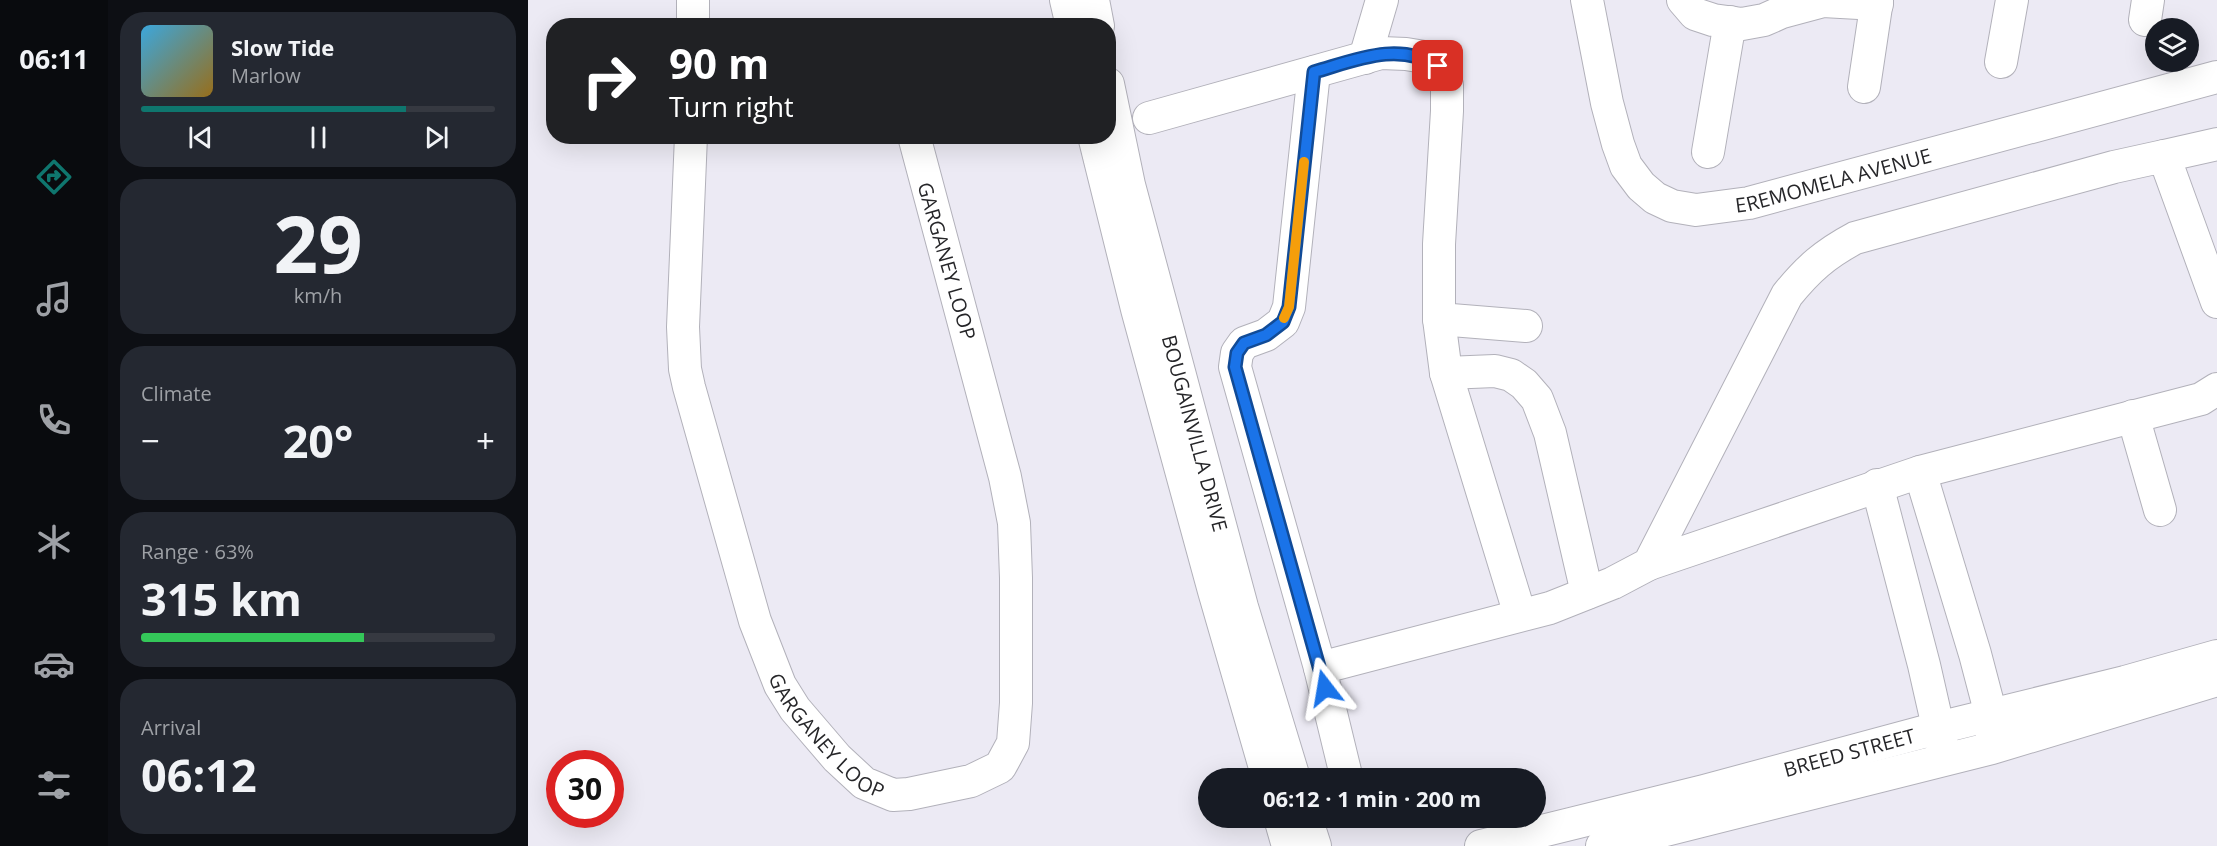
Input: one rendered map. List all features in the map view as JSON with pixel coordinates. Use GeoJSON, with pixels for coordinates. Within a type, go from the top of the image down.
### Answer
{"type":"FeatureCollection","features":[{"type":"Feature","properties":{"kind":"street"},"geometry":{"type":"LineString","coordinates":[[693,0],[693,18]]}},
{"type":"Feature","properties":{"kind":"street"},"geometry":{"type":"LineString","coordinates":[[1066,0],[1070,18]]}},
{"type":"Feature","properties":{"kind":"street"},"geometry":{"type":"LineString","coordinates":[[1094,0],[1097,18]]}},
{"type":"Feature","properties":{"kind":"street"},"geometry":{"type":"LineString","coordinates":[[1365,58],[1382,0]]}},
{"type":"Feature","properties":{"kind":"street","name":"EREMOMELA AVENUE"},"geometry":{"type":"LineString","coordinates":[[1587,0],[1607,103],[1626,166],[1641,186],[1655,198],[1672,206],[1696,210],[1749,203],[2217,77]]}},
{"type":"Feature","properties":{"kind":"street"},"geometry":{"type":"LineString","coordinates":[[1683,0],[1695,14],[1713,20],[1742,24],[1764,20],[1782,12],[1823,1],[1877,2],[1864,87]]}},
{"type":"Feature","properties":{"kind":"street"},"geometry":{"type":"LineString","coordinates":[[2001,62],[2012,0]]}},
{"type":"Feature","properties":{"kind":"street"},"geometry":{"type":"LineString","coordinates":[[1708,152],[1730,22]]}},
{"type":"Feature","properties":{"kind":"street"},"geometry":{"type":"LineString","coordinates":[[1149,117],[1381,53],[1424,57],[1438,66],[1447,85],[1439,244],[1439,320],[1446,373],[1520,615]]}},
{"type":"Feature","properties":{"kind":"street"},"geometry":{"type":"LineString","coordinates":[[1314,72],[1289,307],[1283,322],[1266,335],[1244,343],[1237,353],[1235,367],[1320,668],[1344,768]]}},
{"type":"Feature","properties":{"kind":"street","name":"BOUGAINVILLA DRIVE"},"geometry":{"type":"LineString","coordinates":[[1116,121],[1130,185],[1236,584],[1291,768]]}},
{"type":"Feature","properties":{"kind":"street","name":"GARGANEY LOOP"},"geometry":{"type":"LineString","coordinates":[[691,144],[683,327],[685,369],[755,621],[776,677],[795,710],[837,758],[864,783],[893,795],[909,794],[971,781],[1000,767],[1013,743],[1017,703],[1014,523],[1008,489],[916,144]]}},
{"type":"Feature","properties":{"kind":"street","name":"BOUGAINVILLA DRIVE"},"geometry":{"type":"LineString","coordinates":[[1096,144],[1137,309],[1210,580],[1265,768]]}},
{"type":"Feature","properties":{"kind":"street"},"geometry":{"type":"LineString","coordinates":[[1648,564],[1787,295],[1806,272],[1830,252],[1855,238],[2114,166],[2217,144]]}},
{"type":"Feature","properties":{"kind":"street"},"geometry":{"type":"LineString","coordinates":[[2164,156],[2217,302]]}},
{"type":"Feature","properties":{"kind":"street"},"geometry":{"type":"LineString","coordinates":[[1439,320],[1526,326]]}},
{"type":"Feature","properties":{"kind":"street"},"geometry":{"type":"LineString","coordinates":[[1446,373],[1495,371],[1511,375],[1524,384],[1537,399],[1550,433],[1587,593]]}},
{"type":"Feature","properties":{"kind":"street"},"geometry":{"type":"LineString","coordinates":[[1320,668],[1550,608],[1613,583],[1648,564],[1877,485],[2201,399],[2217,389]]}},
{"type":"Feature","properties":{"kind":"street"},"geometry":{"type":"LineString","coordinates":[[2133,416],[2160,510]]}},
{"type":"Feature","properties":{"kind":"street"},"geometry":{"type":"LineString","coordinates":[[1920,472],[1975,654],[1990,715],[1992,748]]}},
{"type":"Feature","properties":{"kind":"street"},"geometry":{"type":"LineString","coordinates":[[1877,485],[1924,665],[1945,759]]}},
{"type":"Feature","properties":{"kind":"street","name":"BREED STREET"},"geometry":{"type":"LineString","coordinates":[[1481,846],[2125,682],[2217,656]]}},
{"type":"Feature","properties":{"kind":"street","name":"BREED STREET"},"geometry":{"type":"LineString","coordinates":[[1602,846],[1992,748],[2217,680]]}},
{"type":"Feature","properties":{"kind":"street"},"geometry":{"type":"LineString","coordinates":[[1283,828],[1288,846]]}},
{"type":"Feature","properties":{"kind":"street"},"geometry":{"type":"LineString","coordinates":[[1309,828],[1315,846]]}},
{"type":"Feature","properties":{"kind":"slow traffic"},"geometry":{"type":"LineString","coordinates":[[1284,318],[1289,307],[1304,162]]}},
{"type":"Feature","properties":{"kind":"route"},"geometry":{"type":"LineString","coordinates":[[1325,688],[1235,367],[1237,353],[1244,343],[1266,335],[1283,322],[1289,307],[1314,72],[1381,53],[1424,57],[1438,66]]}}]}
